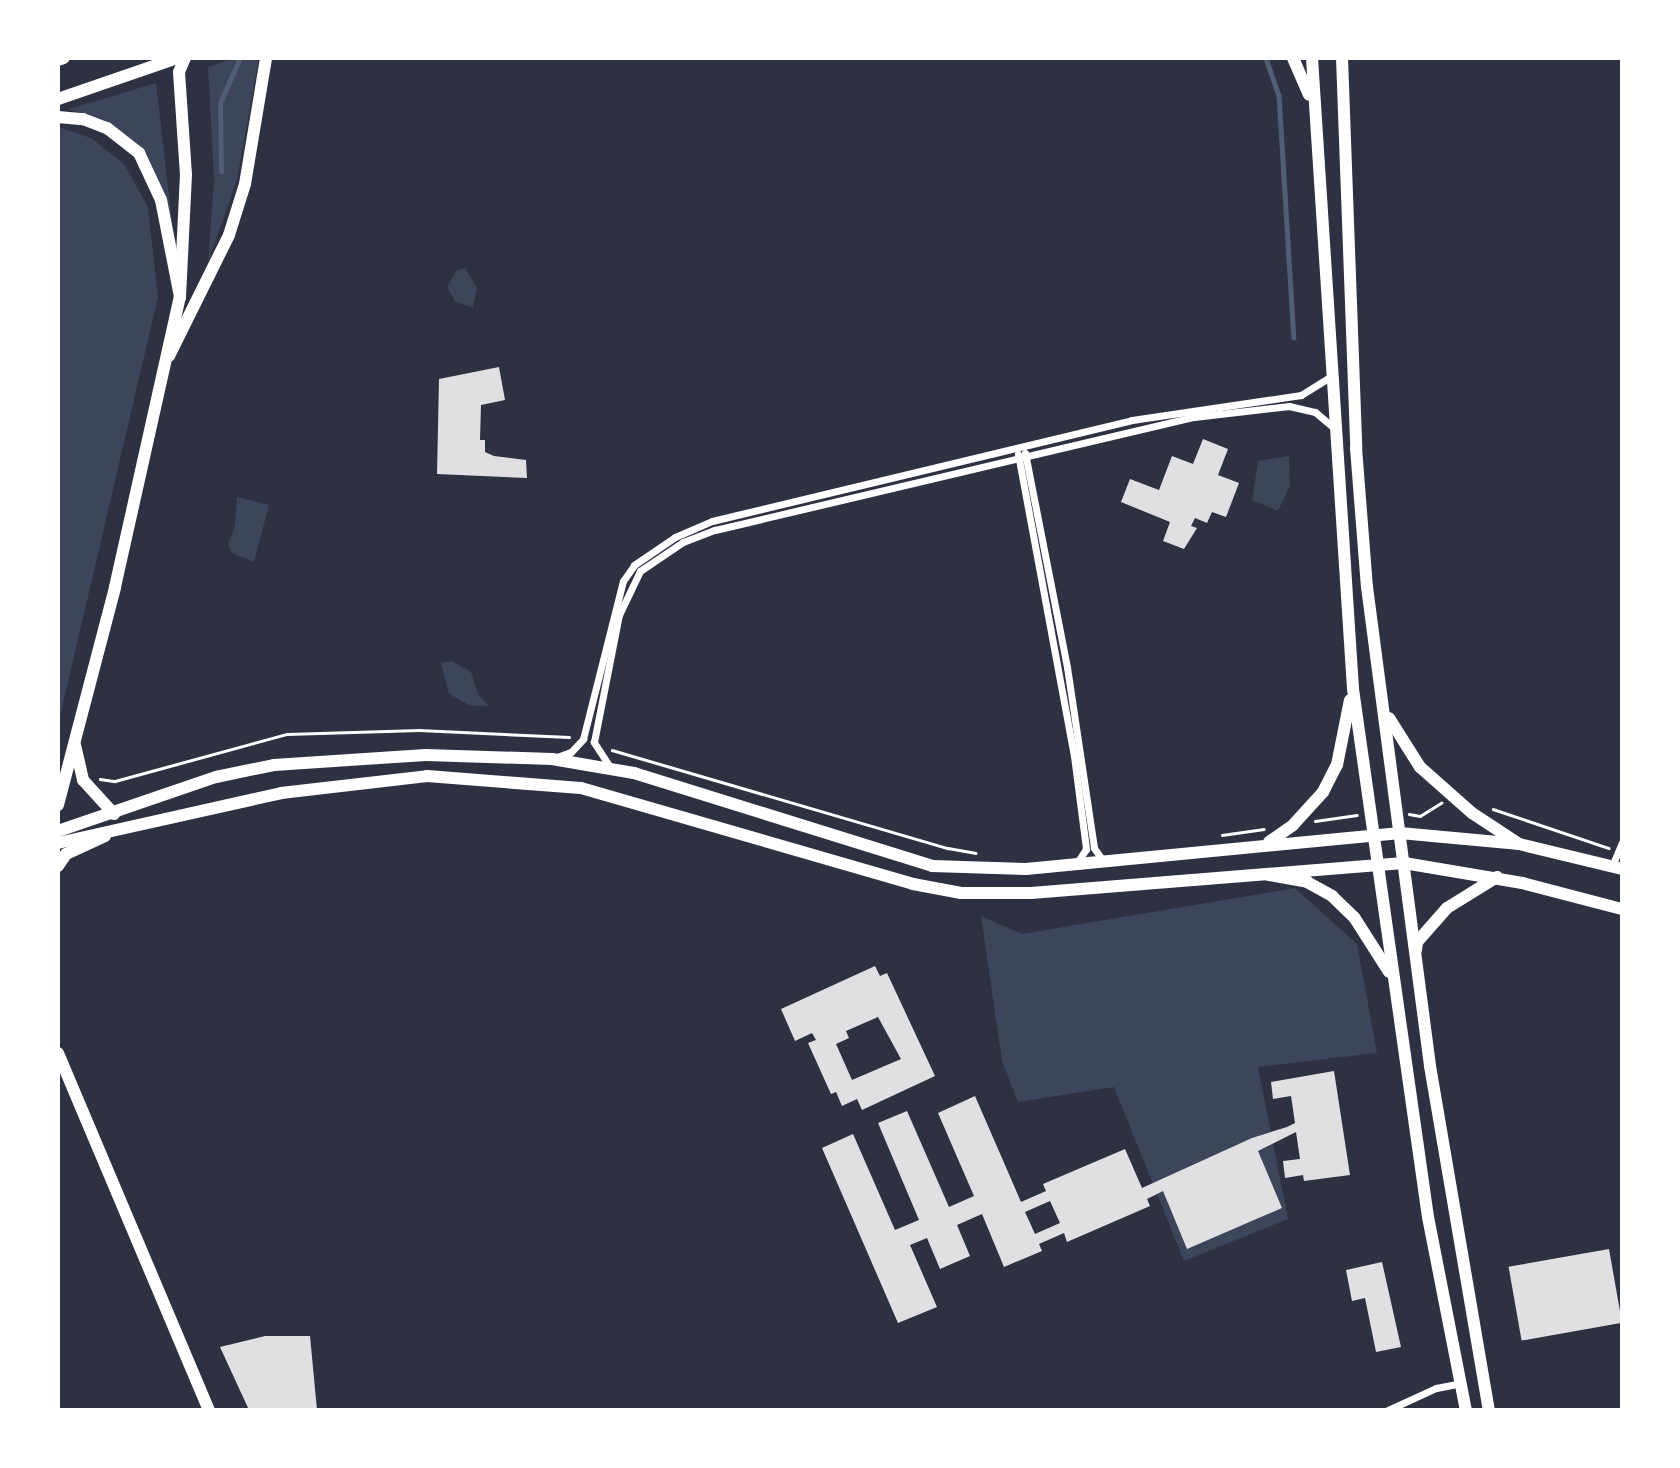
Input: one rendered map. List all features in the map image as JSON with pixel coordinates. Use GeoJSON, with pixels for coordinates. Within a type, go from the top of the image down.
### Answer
{"type":"FeatureCollection","features":[{"type":"Feature","properties":{"kind":"main road"},"geometry":{"type":"LineString","coordinates":[[58,805],[73,738],[109,610],[169,356],[180,297],[186,176],[179,72],[185,58]]}},
{"type":"Feature","properties":{"kind":"main road"},"geometry":{"type":"LineString","coordinates":[[169,356],[229,234],[245,184],[266,58]]}},
{"type":"Feature","properties":{"kind":"main road"},"geometry":{"type":"LineString","coordinates":[[1293,58],[1312,102]]}},
{"type":"Feature","properties":{"kind":"main road"},"geometry":{"type":"LineString","coordinates":[[1312,58],[1312,102],[1333,427],[1353,689],[1428,1217],[1466,1410]]}},
{"type":"Feature","properties":{"kind":"main road"},"geometry":{"type":"LineString","coordinates":[[1342,58],[1360,515],[1415,956],[1489,1410]]}},
{"type":"Feature","properties":{"kind":"main road"},"geometry":{"type":"LineString","coordinates":[[58,99],[171,59],[179,72]]}},
{"type":"Feature","properties":{"kind":"main road"},"geometry":{"type":"LineString","coordinates":[[58,117],[83,119],[107,128],[139,153],[161,200],[180,297]]}},
{"type":"Feature","properties":{"kind":"main road"},"geometry":{"type":"LineString","coordinates":[[1269,842],[1293,825],[1323,792],[1337,765],[1353,689]]}},
{"type":"Feature","properties":{"kind":"main road"},"geometry":{"type":"LineString","coordinates":[[1384,708],[1404,748],[1451,797],[1519,844]]}},
{"type":"Feature","properties":{"kind":"main road"},"geometry":{"type":"LineString","coordinates":[[73,738],[83,780],[114,814]]}},
{"type":"Feature","properties":{"kind":"main road"},"geometry":{"type":"LineString","coordinates":[[58,831],[216,777],[274,765],[426,755],[552,759],[613,769],[735,801],[932,866],[1026,869],[1269,842],[1400,833],[1519,844],[1617,868]]}},
{"type":"Feature","properties":{"kind":"main road"},"geometry":{"type":"LineString","coordinates":[[58,843],[169,815],[316,787],[427,776],[581,788],[950,892],[1031,893],[1269,875],[1376,863],[1404,863],[1497,877],[1622,909]]}},
{"type":"Feature","properties":{"kind":"main road"},"geometry":{"type":"LineString","coordinates":[[58,866],[66,854],[169,815]]}},
{"type":"Feature","properties":{"kind":"main road"},"geometry":{"type":"LineString","coordinates":[[1269,875],[1307,883],[1332,896],[1367,933],[1392,978]]}},
{"type":"Feature","properties":{"kind":"main road"},"geometry":{"type":"LineString","coordinates":[[1415,956],[1417,942],[1447,908],[1497,877]]}},
{"type":"Feature","properties":{"kind":"main road"},"geometry":{"type":"LineString","coordinates":[[58,1053],[209,1410]]}},
{"type":"Feature","properties":{"kind":"street"},"geometry":{"type":"LineString","coordinates":[[552,759],[571,752],[583,739],[622,581],[653,550],[712,521],[1132,420],[1301,395],[1331,376]]}},
{"type":"Feature","properties":{"kind":"street"},"geometry":{"type":"LineString","coordinates":[[613,769],[594,742],[606,672],[629,585],[652,560],[715,530],[1194,417],[1289,406],[1315,412],[1333,427]]}},
{"type":"Feature","properties":{"kind":"street"},"geometry":{"type":"LineString","coordinates":[[1020,446],[1066,667],[1094,848],[1104,862]]}},
{"type":"Feature","properties":{"kind":"street"},"geometry":{"type":"LineString","coordinates":[[1022,456],[1081,803],[1086,849],[1076,864]]}},
{"type":"Feature","properties":{"kind":"street"},"geometry":{"type":"LineString","coordinates":[[1617,868],[1620,847]]}},
{"type":"Feature","properties":{"kind":"street"},"geometry":{"type":"LineString","coordinates":[[1388,1410],[1436,1388],[1461,1383]]}},
{"type":"Feature","properties":{"kind":"path"},"geometry":{"type":"LineString","coordinates":[[1404,814],[1420,816],[1451,797]]}},
{"type":"Feature","properties":{"kind":"path"},"geometry":{"type":"LineString","coordinates":[[1487,806],[1620,847]]}},
{"type":"Feature","properties":{"kind":"shaded area"},"geometry":{"type":"Polygon","coordinates":[[[234,58],[259,58],[237,180],[208,262],[214,180],[208,67],[234,58]]]}},
{"type":"Feature","properties":{"kind":"shaded area"},"geometry":{"type":"Polygon","coordinates":[[[156,83],[175,247],[134,147],[108,123],[69,109],[156,83]]]}},
{"type":"Feature","properties":{"kind":"shaded area"},"geometry":{"type":"Polygon","coordinates":[[[58,127],[91,138],[124,164],[148,207],[158,297],[58,725],[58,127]]]}},
{"type":"Feature","properties":{"kind":"shaded area"},"geometry":{"type":"Polygon","coordinates":[[[465,268],[477,288],[473,308],[455,301],[447,287],[456,271],[465,268]]]}},
{"type":"Feature","properties":{"kind":"shaded area"},"geometry":{"type":"Polygon","coordinates":[[[1289,456],[1290,486],[1278,511],[1252,500],[1258,461],[1289,456]]]}},
{"type":"Feature","properties":{"kind":"shaded area"},"geometry":{"type":"Polygon","coordinates":[[[237,497],[269,505],[254,562],[232,553],[228,545],[235,525],[237,497]]]}},
{"type":"Feature","properties":{"kind":"shaded area"},"geometry":{"type":"Polygon","coordinates":[[[452,661],[471,672],[478,694],[489,706],[471,706],[449,694],[441,663],[452,661]]]}},
{"type":"Feature","properties":{"kind":"shaded area"},"geometry":{"type":"Polygon","coordinates":[[[1295,888],[1357,944],[1377,1053],[1258,1067],[1288,1219],[1184,1261],[1114,1087],[1018,1102],[1002,1061],[981,916],[1022,934],[1295,888]]]}},
{"type":"Feature","properties":{"kind":"building"},"geometry":{"type":"Polygon","coordinates":[[[499,367],[505,400],[481,405],[480,440],[485,440],[485,452],[494,456],[526,460],[527,478],[437,474],[439,379],[499,367]]]}},
{"type":"Feature","properties":{"kind":"building"},"geometry":{"type":"Polygon","coordinates":[[[1203,439],[1228,449],[1218,475],[1239,483],[1226,517],[1212,512],[1207,523],[1195,518],[1191,526],[1197,528],[1184,549],[1163,541],[1170,522],[1121,502],[1130,479],[1159,490],[1172,456],[1193,464],[1203,439]]]}},
{"type":"Feature","properties":{"kind":"building"},"geometry":{"type":"Polygon","coordinates":[[[875,966],[880,976],[887,973],[935,1076],[862,1110],[857,1099],[842,1106],[836,1092],[831,1094],[808,1043],[816,1040],[812,1033],[795,1041],[781,1009],[875,966]],[[878,1017],[846,1031],[849,1038],[836,1044],[852,1080],[901,1059],[878,1017]]]}},
{"type":"Feature","properties":{"kind":"building"},"geometry":{"type":"Polygon","coordinates":[[[1334,1071],[1350,1175],[1304,1181],[1303,1175],[1285,1178],[1283,1161],[1300,1159],[1296,1132],[1258,1151],[1282,1208],[1187,1249],[1163,1191],[1147,1199],[1150,1206],[1067,1242],[1064,1233],[1039,1244],[1042,1251],[1004,1267],[982,1214],[957,1225],[970,1256],[940,1269],[927,1238],[910,1245],[937,1307],[898,1323],[822,1148],[853,1134],[895,1230],[919,1220],[878,1123],[907,1111],[949,1207],[974,1196],[938,1113],[975,1096],[1021,1202],[1046,1191],[1043,1184],[1125,1149],[1142,1188],[1252,1138],[1295,1123],[1291,1096],[1273,1099],[1271,1082],[1334,1071]],[[1050,1201],[1025,1212],[1035,1234],[1060,1223],[1050,1201]]]}},
{"type":"Feature","properties":{"kind":"building"},"geometry":{"type":"Polygon","coordinates":[[[1609,1249],[1622,1323],[1522,1341],[1509,1267],[1609,1249]]]}},
{"type":"Feature","properties":{"kind":"building"},"geometry":{"type":"Polygon","coordinates":[[[1382,1262],[1401,1347],[1376,1352],[1365,1298],[1352,1301],[1346,1270],[1382,1262]]]}},
{"type":"Feature","properties":{"kind":"building"},"geometry":{"type":"Polygon","coordinates":[[[265,1336],[310,1336],[317,1410],[249,1410],[220,1347],[265,1336]]]}},
{"type":"Feature","properties":{"kind":"waterway"},"geometry":{"type":"LineString","coordinates":[[221,172],[220,103],[240,58]]}},
{"type":"Feature","properties":{"kind":"waterway"},"geometry":{"type":"LineString","coordinates":[[1266,58],[1279,95],[1294,338]]}}]}
